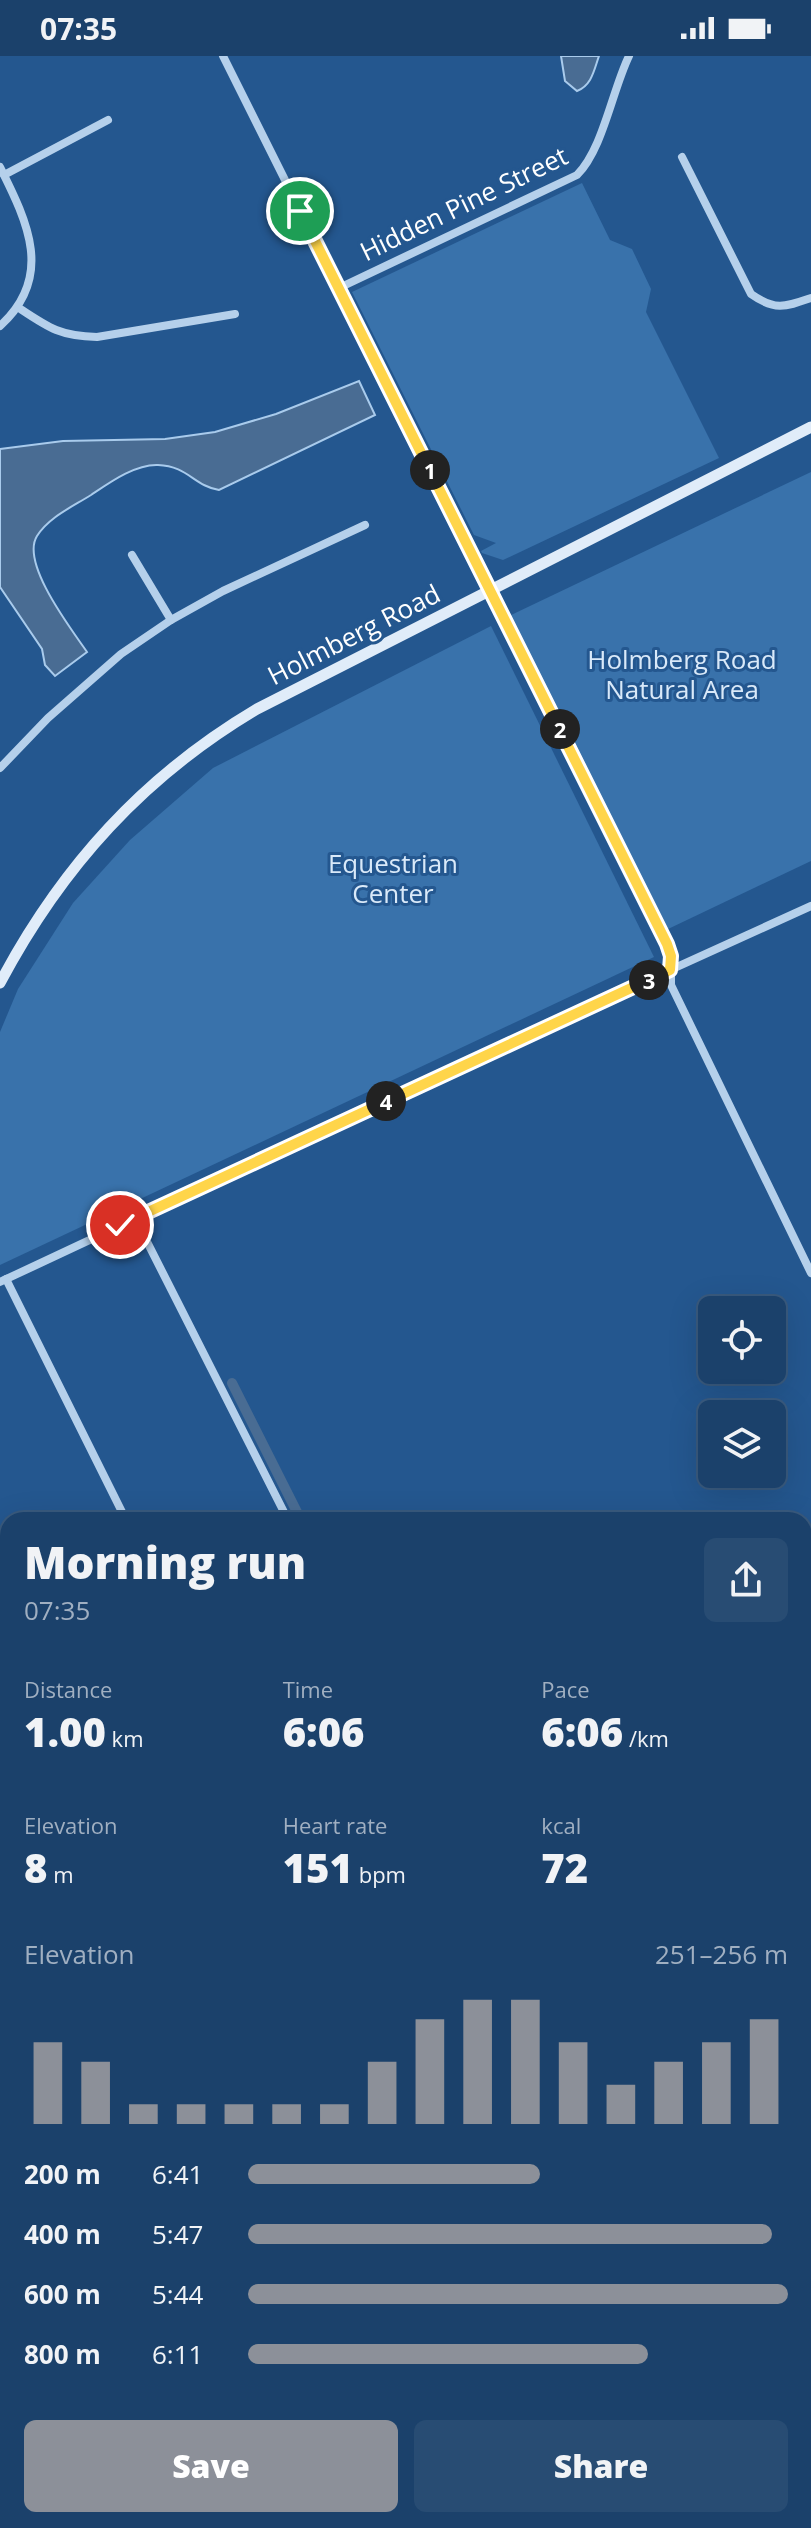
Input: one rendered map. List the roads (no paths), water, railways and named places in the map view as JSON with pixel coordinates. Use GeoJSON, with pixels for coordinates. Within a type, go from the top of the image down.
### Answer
{"type":"FeatureCollection","features":[{"type":"Feature","properties":{"kind":"street"},"geometry":{"type":"LineString","coordinates":[[223,56],[667,944],[671,956],[671,985],[811,1273]]}},
{"type":"Feature","properties":{"kind":"street","name":"Hidden Pine Street"},"geometry":{"type":"LineString","coordinates":[[339,288],[577,175],[595,151],[629,56]]}},
{"type":"Feature","properties":{"kind":"street"},"geometry":{"type":"LineString","coordinates":[[0,326],[19,308],[29,289],[33,267],[26,225],[2,171],[108,120]]}},
{"type":"Feature","properties":{"kind":"street"},"geometry":{"type":"LineString","coordinates":[[682,157],[751,294],[767,305],[787,306],[811,298]]}},
{"type":"Feature","properties":{"kind":"street"},"geometry":{"type":"LineString","coordinates":[[19,308],[51,330],[97,337],[235,314]]}},
{"type":"Feature","properties":{"kind":"street","name":"Holmberg Road"},"geometry":{"type":"LineString","coordinates":[[0,983],[29,932],[77,863],[122,814],[168,771],[211,737],[257,709],[811,427]]}},
{"type":"Feature","properties":{"kind":"street"},"geometry":{"type":"LineString","coordinates":[[0,768],[4,756],[121,654],[171,620],[223,591],[365,525]]}},
{"type":"Feature","properties":{"kind":"street"},"geometry":{"type":"LineString","coordinates":[[132,555],[171,620]]}},
{"type":"Feature","properties":{"kind":"street"},"geometry":{"type":"LineString","coordinates":[[122,1512],[3,1280],[811,906]]}},
{"type":"Feature","properties":{"kind":"street"},"geometry":{"type":"LineString","coordinates":[[135,1218],[284,1512]]}},
{"type":"Feature","properties":{"kind":"waterway"},"geometry":{"type":"LineString","coordinates":[[232,1383],[297,1512]]}},
{"type":"Feature","properties":{"kind":"park label","name":"Holmberg Road Natural Area"},"geometry":{"type":"Point","coordinates":[682,675]}},
{"type":"Feature","properties":{"kind":"park label","name":"Equestrian Center"},"geometry":{"type":"Point","coordinates":[393,879]}}]}
